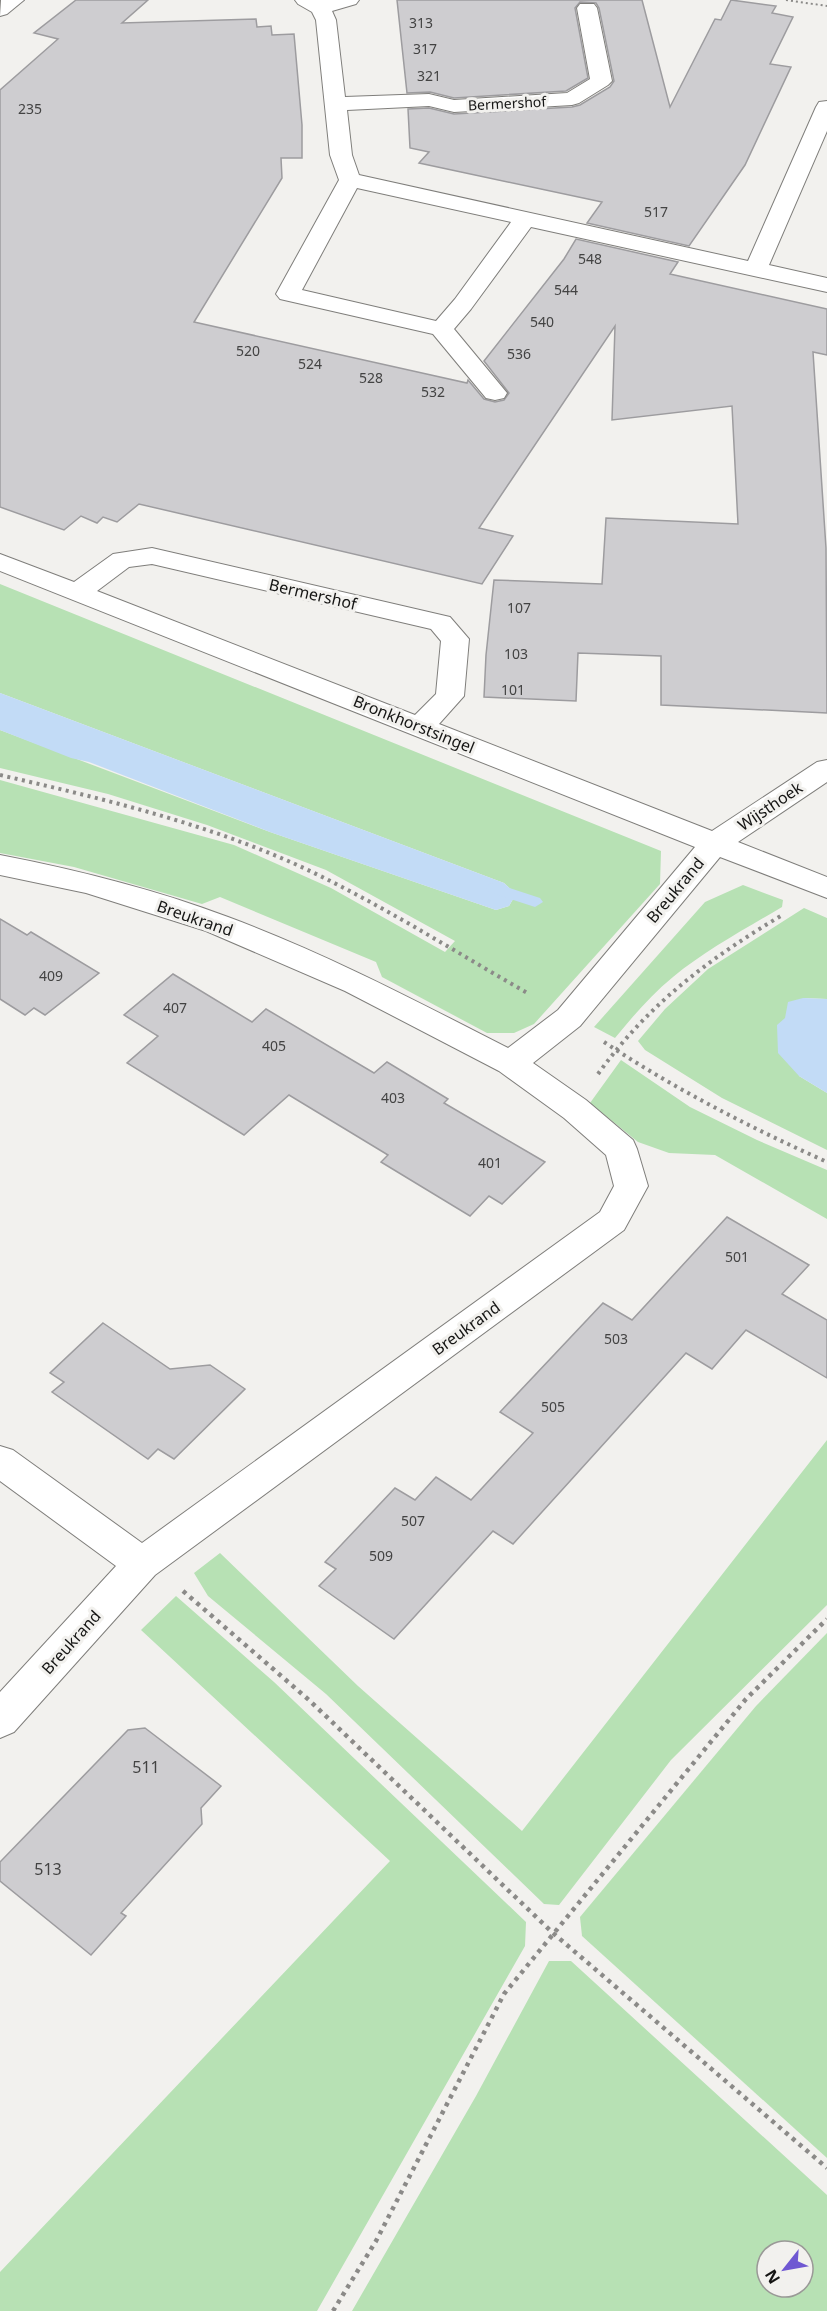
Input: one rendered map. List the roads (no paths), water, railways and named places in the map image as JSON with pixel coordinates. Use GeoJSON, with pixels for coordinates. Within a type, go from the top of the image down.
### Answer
{"type":"FeatureCollection","features":[{"type":"Feature","properties":{"kind":"street"},"geometry":{"type":"LineString","coordinates":[[0,10],[14,0]]}},
{"type":"Feature","properties":{"kind":"street"},"geometry":{"type":"LineString","coordinates":[[313,4],[349,0]]}},
{"type":"Feature","properties":{"kind":"street"},"geometry":{"type":"LineString","coordinates":[[313,4],[326,20],[341,155],[350,180],[288,294],[441,329],[495,393]]}},
{"type":"Feature","properties":{"kind":"street","name":"Bermershof"},"geometry":{"type":"LineString","coordinates":[[336,104],[429,100],[454,106],[572,99],[601,81],[587,8]]}},
{"type":"Feature","properties":{"kind":"street"},"geometry":{"type":"LineString","coordinates":[[754,270],[827,107]]}},
{"type":"Feature","properties":{"kind":"street"},"geometry":{"type":"LineString","coordinates":[[350,180],[827,285]]}},
{"type":"Feature","properties":{"kind":"street"},"geometry":{"type":"LineString","coordinates":[[441,329],[463,304],[525,219]]}},
{"type":"Feature","properties":{"kind":"street","name":"Bermershof"},"geometry":{"type":"LineString","coordinates":[[77,592],[122,560],[152,556],[440,623],[455,639],[450,696],[421,726]]}},
{"type":"Feature","properties":{"kind":"street","name":"Bronkhorstsingel"},"geometry":{"type":"LineString","coordinates":[[0,562],[421,726],[818,885]]}},
{"type":"Feature","properties":{"kind":"street","name":"Wijsthoek"},"geometry":{"type":"LineString","coordinates":[[714,844],[827,769]]}},
{"type":"Feature","properties":{"kind":"street","name":"Breukrand"},"geometry":{"type":"LineString","coordinates":[[510,1063],[569,1017],[714,844]]}},
{"type":"Feature","properties":{"kind":"street","name":"Breukrand"},"geometry":{"type":"LineString","coordinates":[[0,865],[89,884],[217,924],[356,983],[510,1063],[575,1109],[621,1149],[631,1186],[612,1221],[142,1564],[0,1720]]}},
{"type":"Feature","properties":{"kind":"street"},"geometry":{"type":"LineString","coordinates":[[0,1461],[142,1564]]}},
{"type":"Feature","properties":{"kind":"water"},"geometry":{"type":"Polygon","coordinates":[[[0,693],[504,883],[516,894],[509,906],[496,910],[270,832],[89,762],[71,758],[0,730],[0,693]]]}},
{"type":"Feature","properties":{"kind":"water"},"geometry":{"type":"Polygon","coordinates":[[[803,998],[827,999],[827,1093],[799,1076],[778,1053],[777,1025],[785,1018],[788,1002],[803,998]]]}},
{"type":"Feature","properties":{"kind":"waterway"},"geometry":{"type":"LineString","coordinates":[[494,888],[535,902]]}}]}
